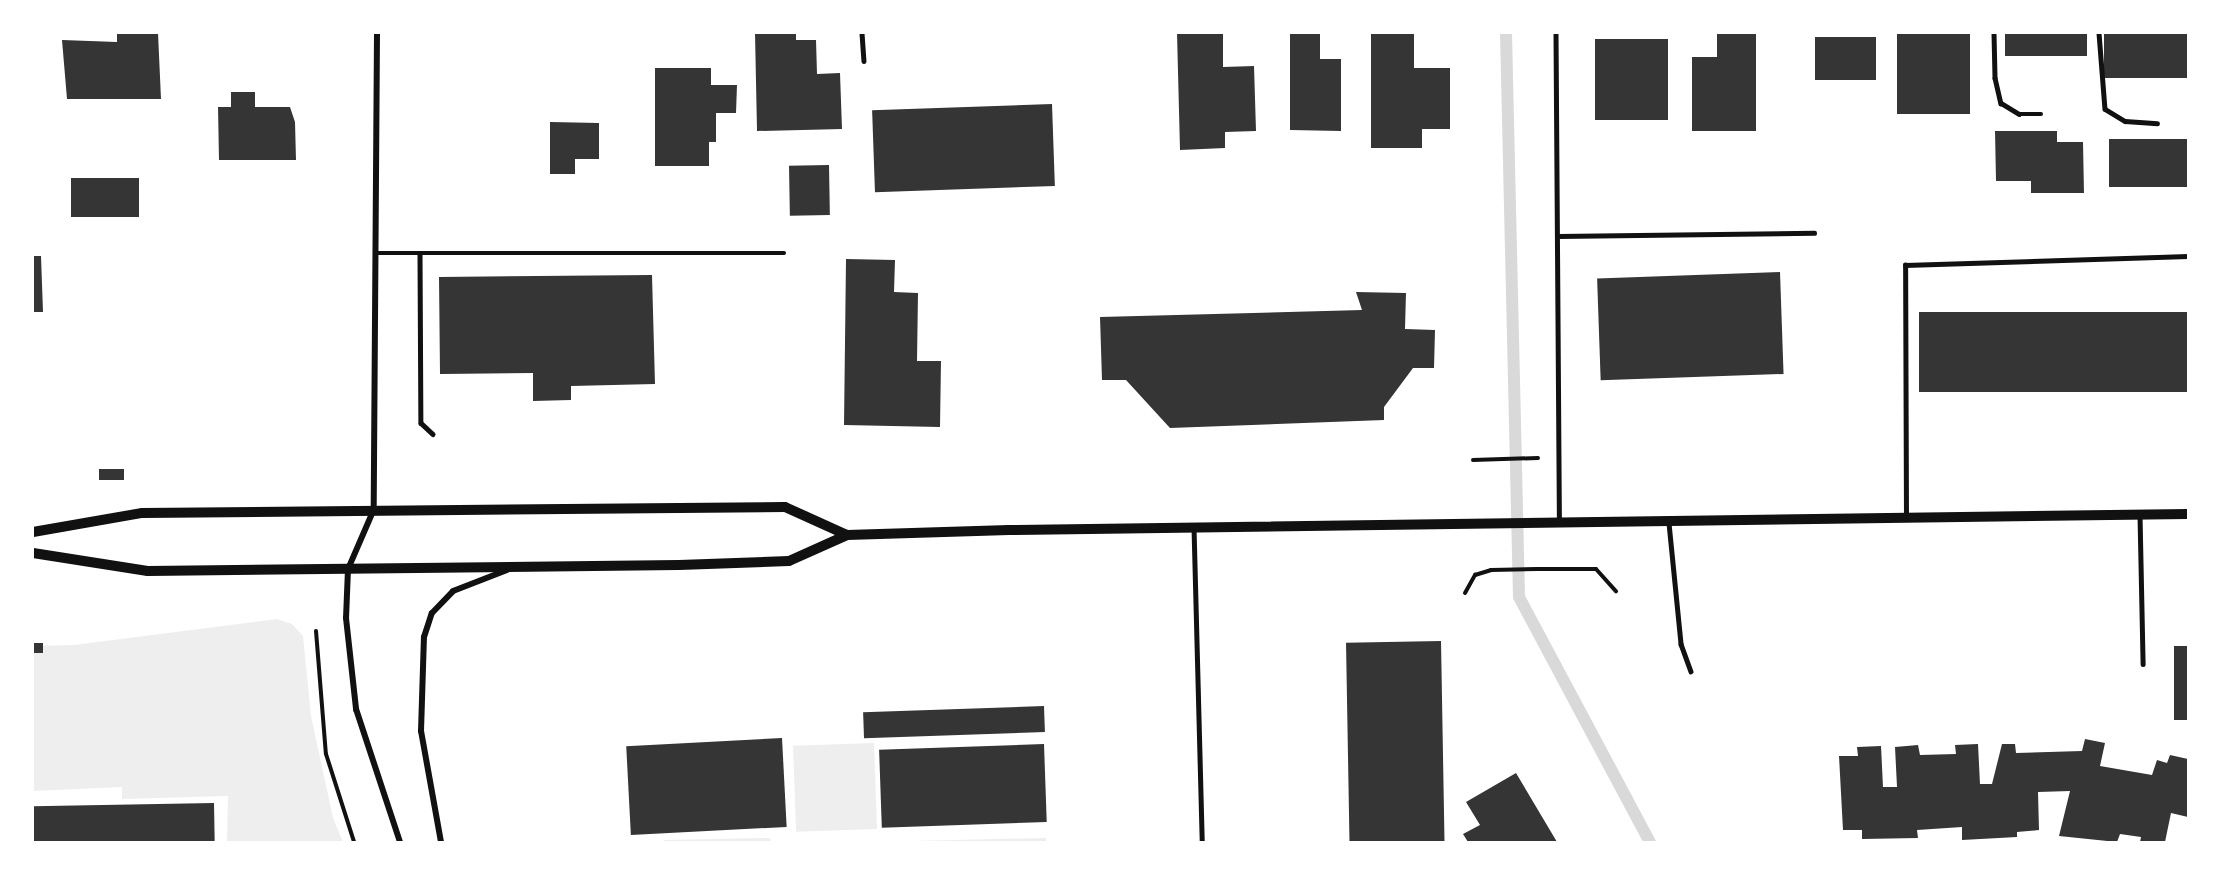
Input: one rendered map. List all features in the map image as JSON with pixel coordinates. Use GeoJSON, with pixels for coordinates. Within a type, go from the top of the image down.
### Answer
{"type":"FeatureCollection","features":[{"type":"Feature","properties":{"kind":"street"},"geometry":{"type":"LineString","coordinates":[[377,33],[374,509],[348,569],[346,618],[356,709],[400,842]]}},
{"type":"Feature","properties":{"kind":"street"},"geometry":{"type":"LineString","coordinates":[[33,532],[142,513],[374,509],[785,507],[848,535]]}},
{"type":"Feature","properties":{"kind":"street"},"geometry":{"type":"LineString","coordinates":[[33,553],[148,571],[515,567],[789,561],[848,535],[1538,521],[2188,514]]}},
{"type":"Feature","properties":{"kind":"street"},"geometry":{"type":"LineString","coordinates":[[441,842],[421,730],[424,637],[432,613],[453,591],[515,567]]}},
{"type":"Feature","properties":{"kind":"lane"},"geometry":{"type":"LineString","coordinates":[[862,33],[864,61]]}},
{"type":"Feature","properties":{"kind":"lane"},"geometry":{"type":"LineString","coordinates":[[1556,33],[1559,521]]}},
{"type":"Feature","properties":{"kind":"lane"},"geometry":{"type":"LineString","coordinates":[[1994,33],[1995,78],[2001,103],[2019,114],[2041,114]]}},
{"type":"Feature","properties":{"kind":"lane"},"geometry":{"type":"LineString","coordinates":[[2099,33],[2105,109],[2126,121],[2157,123]]}},
{"type":"Feature","properties":{"kind":"lane"},"geometry":{"type":"LineString","coordinates":[[1558,236],[1814,233]]}},
{"type":"Feature","properties":{"kind":"lane"},"geometry":{"type":"LineString","coordinates":[[377,253],[784,253]]}},
{"type":"Feature","properties":{"kind":"lane"},"geometry":{"type":"LineString","coordinates":[[420,253],[421,423],[433,434]]}},
{"type":"Feature","properties":{"kind":"lane"},"geometry":{"type":"LineString","coordinates":[[1906,518],[1905,265],[2188,256]]}},
{"type":"Feature","properties":{"kind":"lane"},"geometry":{"type":"LineString","coordinates":[[2140,515],[2143,664]]}},
{"type":"Feature","properties":{"kind":"lane"},"geometry":{"type":"LineString","coordinates":[[1668,520],[1681,644],[1691,670]]}},
{"type":"Feature","properties":{"kind":"lane"},"geometry":{"type":"LineString","coordinates":[[1194,527],[1202,842]]}},
{"type":"Feature","properties":{"kind":"path"},"geometry":{"type":"LineString","coordinates":[[1473,460],[1538,458]]}},
{"type":"Feature","properties":{"kind":"path"},"geometry":{"type":"LineString","coordinates":[[1465,593],[1475,575],[1491,570],[1537,569],[1596,569],[1616,591]]}},
{"type":"Feature","properties":{"kind":"path"},"geometry":{"type":"LineString","coordinates":[[316,631],[326,754],[354,842]]}},
{"type":"Feature","properties":{"kind":"shaded area"},"geometry":{"type":"Polygon","coordinates":[[[277,619],[292,624],[303,636],[311,716],[333,818],[343,842],[227,842],[228,796],[122,799],[122,787],[33,791],[33,646],[74,645],[277,619]]]}},
{"type":"Feature","properties":{"kind":"shaded area"},"geometry":{"type":"Polygon","coordinates":[[[874,743],[877,829],[796,832],[793,746],[874,743]]]}},
{"type":"Feature","properties":{"kind":"shaded area"},"geometry":{"type":"Polygon","coordinates":[[[770,838],[771,842],[664,842],[664,840],[770,838]]]}},
{"type":"Feature","properties":{"kind":"shaded area"},"geometry":{"type":"Polygon","coordinates":[[[1046,838],[1046,842],[911,842],[911,841],[1046,838]]]}},
{"type":"Feature","properties":{"kind":"building"},"geometry":{"type":"Polygon","coordinates":[[[117,33],[158,33],[161,99],[67,99],[62,40],[117,42],[117,33]]]}},
{"type":"Feature","properties":{"kind":"building"},"geometry":{"type":"Polygon","coordinates":[[[755,33],[796,33],[796,40],[816,40],[817,74],[840,73],[842,129],[757,131],[755,33]]]}},
{"type":"Feature","properties":{"kind":"building"},"geometry":{"type":"Polygon","coordinates":[[[1177,33],[1223,33],[1223,67],[1254,66],[1256,131],[1225,132],[1225,148],[1180,150],[1177,33]]]}},
{"type":"Feature","properties":{"kind":"building"},"geometry":{"type":"Polygon","coordinates":[[[1290,33],[1320,33],[1320,59],[1341,59],[1341,131],[1290,130],[1290,33]]]}},
{"type":"Feature","properties":{"kind":"building"},"geometry":{"type":"Polygon","coordinates":[[[1371,33],[1414,33],[1414,68],[1450,68],[1450,129],[1422,129],[1422,148],[1371,148],[1371,33]]]}},
{"type":"Feature","properties":{"kind":"building"},"geometry":{"type":"Polygon","coordinates":[[[1717,33],[1756,33],[1756,131],[1692,131],[1692,57],[1717,57],[1717,33]]]}},
{"type":"Feature","properties":{"kind":"building"},"geometry":{"type":"Polygon","coordinates":[[[1897,33],[1970,33],[1970,114],[1897,114],[1897,33]]]}},
{"type":"Feature","properties":{"kind":"building"},"geometry":{"type":"Polygon","coordinates":[[[2005,33],[2087,33],[2087,56],[2005,56],[2005,33]]]}},
{"type":"Feature","properties":{"kind":"building"},"geometry":{"type":"Polygon","coordinates":[[[2104,33],[2188,33],[2188,78],[2104,78],[2104,33]]]}},
{"type":"Feature","properties":{"kind":"building"},"geometry":{"type":"Polygon","coordinates":[[[1815,37],[1876,37],[1876,80],[1815,80],[1815,37]]]}},
{"type":"Feature","properties":{"kind":"building"},"geometry":{"type":"Polygon","coordinates":[[[1595,39],[1668,39],[1668,120],[1595,120],[1595,39]]]}},
{"type":"Feature","properties":{"kind":"building"},"geometry":{"type":"Polygon","coordinates":[[[655,68],[711,68],[711,85],[737,85],[736,113],[716,113],[716,142],[709,142],[709,166],[655,166],[655,68]]]}},
{"type":"Feature","properties":{"kind":"building"},"geometry":{"type":"Polygon","coordinates":[[[231,92],[255,92],[255,107],[290,107],[295,122],[296,160],[219,160],[218,107],[231,107],[231,92]]]}},
{"type":"Feature","properties":{"kind":"building"},"geometry":{"type":"Polygon","coordinates":[[[1052,104],[1055,186],[875,192],[872,110],[1052,104]]]}},
{"type":"Feature","properties":{"kind":"building"},"geometry":{"type":"Polygon","coordinates":[[[550,122],[599,123],[599,159],[575,159],[575,174],[550,174],[550,122]]]}},
{"type":"Feature","properties":{"kind":"building"},"geometry":{"type":"Polygon","coordinates":[[[1995,131],[2057,131],[2057,142],[2083,142],[2084,193],[2031,193],[2031,181],[1996,181],[1995,131]]]}},
{"type":"Feature","properties":{"kind":"building"},"geometry":{"type":"Polygon","coordinates":[[[2109,139],[2188,139],[2188,187],[2109,187],[2109,139]]]}},
{"type":"Feature","properties":{"kind":"building"},"geometry":{"type":"Polygon","coordinates":[[[829,165],[830,215],[790,216],[789,166],[829,165]]]}},
{"type":"Feature","properties":{"kind":"building"},"geometry":{"type":"Polygon","coordinates":[[[71,178],[139,178],[139,217],[71,217],[71,178]]]}},
{"type":"Feature","properties":{"kind":"building"},"geometry":{"type":"Polygon","coordinates":[[[33,256],[41,256],[43,312],[33,312],[33,256]]]}},
{"type":"Feature","properties":{"kind":"building"},"geometry":{"type":"Polygon","coordinates":[[[846,259],[895,260],[894,292],[918,293],[917,361],[941,361],[940,427],[844,425],[846,259]]]}},
{"type":"Feature","properties":{"kind":"building"},"geometry":{"type":"Polygon","coordinates":[[[1780,272],[1784,374],[1601,380],[1597,278],[1780,272]]]}},
{"type":"Feature","properties":{"kind":"building"},"geometry":{"type":"Polygon","coordinates":[[[652,275],[655,384],[571,386],[571,400],[533,401],[533,373],[440,374],[439,277],[652,275]]]}},
{"type":"Feature","properties":{"kind":"building"},"geometry":{"type":"Polygon","coordinates":[[[1356,292],[1406,293],[1405,329],[1435,330],[1434,368],[1413,368],[1384,407],[1384,420],[1170,428],[1126,380],[1102,380],[1100,317],[1362,310],[1356,292]]]}},
{"type":"Feature","properties":{"kind":"building"},"geometry":{"type":"Polygon","coordinates":[[[1919,312],[2188,312],[2188,392],[1919,392],[1919,312]]]}},
{"type":"Feature","properties":{"kind":"building"},"geometry":{"type":"Polygon","coordinates":[[[99,469],[124,469],[124,480],[99,480],[99,469]]]}},
{"type":"Feature","properties":{"kind":"building"},"geometry":{"type":"Polygon","coordinates":[[[1441,641],[1445,842],[1349,842],[1346,643],[1441,641]]]}},
{"type":"Feature","properties":{"kind":"building"},"geometry":{"type":"Polygon","coordinates":[[[33,643],[43,643],[43,653],[33,653],[33,643]]]}},
{"type":"Feature","properties":{"kind":"building"},"geometry":{"type":"Polygon","coordinates":[[[2174,646],[2188,646],[2188,720],[2174,720],[2174,646]]]}},
{"type":"Feature","properties":{"kind":"building"},"geometry":{"type":"Polygon","coordinates":[[[1044,706],[1045,732],[864,738],[863,712],[1044,706]]]}},
{"type":"Feature","properties":{"kind":"building"},"geometry":{"type":"Polygon","coordinates":[[[782,738],[787,827],[631,835],[626,746],[782,738]]]}},
{"type":"Feature","properties":{"kind":"building"},"geometry":{"type":"Polygon","coordinates":[[[2085,739],[2105,743],[2100,766],[2152,775],[2157,760],[2167,763],[2170,755],[2188,759],[2188,817],[2171,813],[2165,842],[2140,842],[2141,837],[2120,834],[2117,842],[2059,836],[2070,791],[2038,792],[2039,830],[2017,832],[2017,837],[1962,840],[1962,827],[1917,830],[1918,838],[1862,839],[1862,830],[1843,830],[1839,756],[1858,756],[1857,747],[1881,746],[1883,787],[1897,787],[1895,747],[1918,745],[1920,755],[1956,754],[1955,745],[1978,744],[1980,784],[1992,784],[2002,744],[2015,744],[2016,753],[2082,751],[2085,739]]]}},
{"type":"Feature","properties":{"kind":"building"},"geometry":{"type":"Polygon","coordinates":[[[1044,744],[1047,822],[882,828],[879,750],[1044,744]]]}},
{"type":"Feature","properties":{"kind":"building"},"geometry":{"type":"Polygon","coordinates":[[[1516,773],[1557,842],[1468,842],[1463,834],[1480,825],[1466,802],[1516,773]]]}},
{"type":"Feature","properties":{"kind":"building"},"geometry":{"type":"Polygon","coordinates":[[[214,803],[215,842],[34,842],[33,806],[214,803]]]}},
{"type":"Feature","properties":{"kind":"waterway"},"geometry":{"type":"LineString","coordinates":[[1506,33],[1519,597],[1650,842]]}}]}
